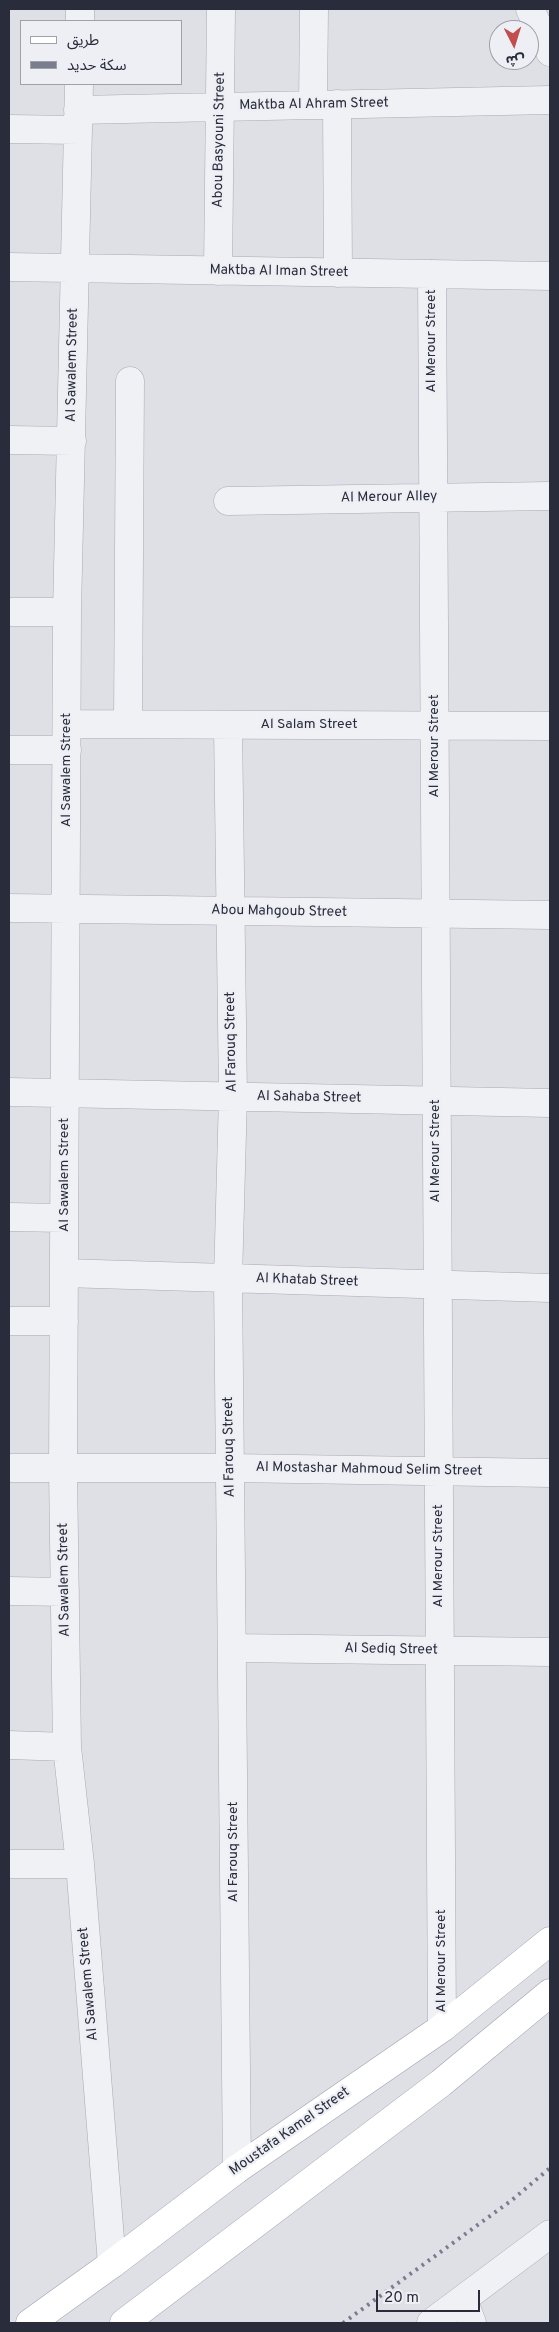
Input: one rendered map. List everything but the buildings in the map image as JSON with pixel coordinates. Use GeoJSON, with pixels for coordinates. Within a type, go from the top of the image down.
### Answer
{"type":"FeatureCollection","features":[{"type":"Feature","properties":{"kind":"main road","name":"Moustafa Kamel Street"},"geometry":{"type":"LineString","coordinates":[[30,2323],[112,2264],[236,2169],[442,2028],[550,1941]]}},
{"type":"Feature","properties":{"kind":"main road"},"geometry":{"type":"LineString","coordinates":[[124,2323],[441,2082],[550,1993]]}},
{"type":"Feature","properties":{"kind":"street","name":"Abou Basyouni Street"},"geometry":{"type":"LineString","coordinates":[[218,271],[221,9]]}},
{"type":"Feature","properties":{"kind":"street"},"geometry":{"type":"LineString","coordinates":[[314,9],[325,104],[338,273]]}},
{"type":"Feature","properties":{"kind":"street"},"geometry":{"type":"LineString","coordinates":[[538,13],[550,52]]}},
{"type":"Feature","properties":{"kind":"street","name":"Maktba Al Ahram Street"},"geometry":{"type":"LineString","coordinates":[[9,129],[78,108],[550,100]]}},
{"type":"Feature","properties":{"kind":"street","name":"Al Sawalem Street"},"geometry":{"type":"LineString","coordinates":[[78,108],[67,737],[63,1470],[67,1747],[80,1864],[112,2264]]}},
{"type":"Feature","properties":{"kind":"street","name":"Maktba Al Iman Street"},"geometry":{"type":"LineString","coordinates":[[9,267],[550,276]]}},
{"type":"Feature","properties":{"kind":"street","name":"Al Merour Street"},"geometry":{"type":"LineString","coordinates":[[432,274],[442,2028]]}},
{"type":"Feature","properties":{"kind":"street"},"geometry":{"type":"LineString","coordinates":[[128,724],[130,381]]}},
{"type":"Feature","properties":{"kind":"street"},"geometry":{"type":"LineString","coordinates":[[9,440],[72,441]]}},
{"type":"Feature","properties":{"kind":"street","name":"Al Merour Alley"},"geometry":{"type":"LineString","coordinates":[[228,501],[550,496]]}},
{"type":"Feature","properties":{"kind":"street"},"geometry":{"type":"LineString","coordinates":[[9,612],[68,612]]}},
{"type":"Feature","properties":{"kind":"street","name":"Al Salam Street"},"geometry":{"type":"LineString","coordinates":[[9,750],[128,724],[550,726]]}},
{"type":"Feature","properties":{"kind":"street","name":"Al Farouq Street"},"geometry":{"type":"LineString","coordinates":[[228,725],[233,1096],[228,1278],[236,2169]]}},
{"type":"Feature","properties":{"kind":"street","name":"Abou Mahgoub Street"},"geometry":{"type":"LineString","coordinates":[[9,908],[550,915]]}},
{"type":"Feature","properties":{"kind":"street","name":"Al Sahaba Street"},"geometry":{"type":"LineString","coordinates":[[9,1092],[550,1103]]}},
{"type":"Feature","properties":{"kind":"street"},"geometry":{"type":"LineString","coordinates":[[9,1217],[64,1218]]}},
{"type":"Feature","properties":{"kind":"street","name":"Al Khatab Street"},"geometry":{"type":"LineString","coordinates":[[64,1273],[550,1288]]}},
{"type":"Feature","properties":{"kind":"street"},"geometry":{"type":"LineString","coordinates":[[9,1321],[64,1321]]}},
{"type":"Feature","properties":{"kind":"street","name":"Al Mostashar Mahmoud Selim Street"},"geometry":{"type":"LineString","coordinates":[[9,1468],[63,1470],[230,1468],[550,1473]]}},
{"type":"Feature","properties":{"kind":"street"},"geometry":{"type":"LineString","coordinates":[[9,1591],[65,1592]]}},
{"type":"Feature","properties":{"kind":"street","name":"Al Sediq Street"},"geometry":{"type":"LineString","coordinates":[[232,1648],[550,1652]]}},
{"type":"Feature","properties":{"kind":"street"},"geometry":{"type":"LineString","coordinates":[[9,1745],[67,1747]]}},
{"type":"Feature","properties":{"kind":"street"},"geometry":{"type":"LineString","coordinates":[[9,1864],[80,1864]]}},
{"type":"Feature","properties":{"kind":"street"},"geometry":{"type":"LineString","coordinates":[[431,2323],[467,2311],[550,2234]]}},
{"type":"Feature","properties":{"kind":"railway"},"geometry":{"type":"LineString","coordinates":[[343,2323],[512,2200],[550,2168]]}}]}
